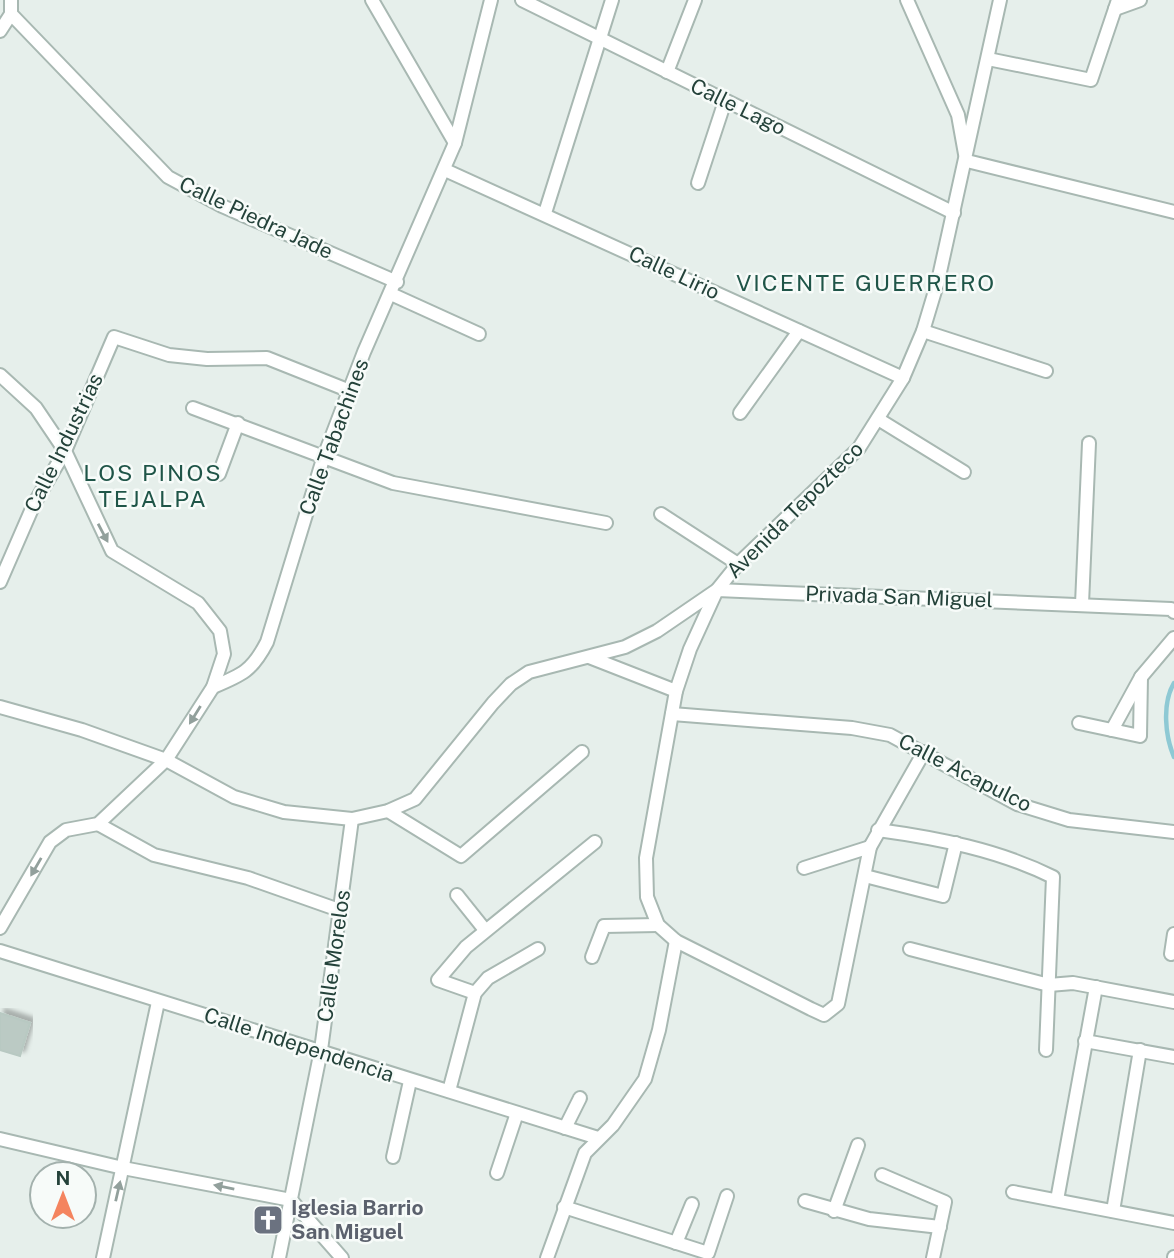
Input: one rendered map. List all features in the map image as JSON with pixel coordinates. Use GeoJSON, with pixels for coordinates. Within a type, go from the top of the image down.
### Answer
{"type":"FeatureCollection","features":[{"type":"Feature","properties":{"kind":"street"},"geometry":{"type":"LineString","coordinates":[[0,31],[11,14],[11,0]]}},
{"type":"Feature","properties":{"kind":"street","name":"Calle Tabachines"},"geometry":{"type":"LineString","coordinates":[[213,687],[241,676],[256,663],[267,642],[323,459],[456,143],[491,0]]}},
{"type":"Feature","properties":{"kind":"street","name":"Calle Lago"},"geometry":{"type":"LineString","coordinates":[[522,0],[954,213]]}},
{"type":"Feature","properties":{"kind":"street"},"geometry":{"type":"LineString","coordinates":[[545,213],[612,0]]}},
{"type":"Feature","properties":{"kind":"street"},"geometry":{"type":"LineString","coordinates":[[667,72],[695,0]]}},
{"type":"Feature","properties":{"kind":"street"},"geometry":{"type":"LineString","coordinates":[[907,0],[958,115],[967,161],[1174,212]]}},
{"type":"Feature","properties":{"kind":"street","name":"Avenida Tepozteco"},"geometry":{"type":"LineString","coordinates":[[0,707],[82,730],[166,760],[234,797],[284,812],[352,819],[388,811],[415,799],[511,684],[529,672],[625,647],[657,631],[718,590],[738,564],[837,471],[878,419],[903,379],[923,331],[954,213],[1000,0]]}},
{"type":"Feature","properties":{"kind":"street"},"geometry":{"type":"LineString","coordinates":[[988,59],[1091,80],[1117,4],[1140,0]]}},
{"type":"Feature","properties":{"kind":"street"},"geometry":{"type":"LineString","coordinates":[[374,2],[456,143]]}},
{"type":"Feature","properties":{"kind":"street","name":"Calle Piedra Jade"},"geometry":{"type":"LineString","coordinates":[[11,14],[169,177],[222,206],[394,288],[479,334]]}},
{"type":"Feature","properties":{"kind":"street"},"geometry":{"type":"LineString","coordinates":[[698,183],[725,101]]}},
{"type":"Feature","properties":{"kind":"street","name":"Calle Lirio"},"geometry":{"type":"LineString","coordinates":[[445,170],[545,213],[903,379]]}},
{"type":"Feature","properties":{"kind":"street"},"geometry":{"type":"LineString","coordinates":[[740,413],[799,331]]}},
{"type":"Feature","properties":{"kind":"street"},"geometry":{"type":"LineString","coordinates":[[923,331],[1046,371]]}},
{"type":"Feature","properties":{"kind":"street","name":"Calle Industrias"},"geometry":{"type":"LineString","coordinates":[[0,582],[34,504],[65,451],[114,337],[169,355],[207,359],[267,358],[350,391]]}},
{"type":"Feature","properties":{"kind":"street"},"geometry":{"type":"LineString","coordinates":[[0,375],[36,408],[65,451],[112,551],[198,603],[220,631],[224,654],[213,687],[166,760],[98,824],[66,831],[50,842],[0,928]]}},
{"type":"Feature","properties":{"kind":"street"},"geometry":{"type":"LineString","coordinates":[[193,408],[393,484],[606,523]]}},
{"type":"Feature","properties":{"kind":"street"},"geometry":{"type":"LineString","coordinates":[[878,419],[964,472]]}},
{"type":"Feature","properties":{"kind":"street"},"geometry":{"type":"LineString","coordinates":[[219,474],[238,423]]}},
{"type":"Feature","properties":{"kind":"street"},"geometry":{"type":"LineString","coordinates":[[1082,604],[1088,443]]}},
{"type":"Feature","properties":{"kind":"street"},"geometry":{"type":"LineString","coordinates":[[661,514],[738,564]]}},
{"type":"Feature","properties":{"kind":"street"},"geometry":{"type":"LineString","coordinates":[[718,590],[690,649],[676,691],[646,858],[648,897],[658,925],[676,941],[824,1015],[838,1004],[870,847],[924,752]]}},
{"type":"Feature","properties":{"kind":"street","name":"Privada San Miguel"},"geometry":{"type":"LineString","coordinates":[[718,590],[1172,610]]}},
{"type":"Feature","properties":{"kind":"street"},"geometry":{"type":"LineString","coordinates":[[1112,730],[1141,677],[1174,638]]}},
{"type":"Feature","properties":{"kind":"street"},"geometry":{"type":"LineString","coordinates":[[589,657],[676,691]]}},
{"type":"Feature","properties":{"kind":"street"},"geometry":{"type":"LineString","coordinates":[[1079,723],[1140,736],[1141,677]]}},
{"type":"Feature","properties":{"kind":"street","name":"Calle Acapulco"},"geometry":{"type":"LineString","coordinates":[[672,714],[852,728],[890,735],[1017,804],[1069,820],[1174,832]]}},
{"type":"Feature","properties":{"kind":"street"},"geometry":{"type":"LineString","coordinates":[[388,811],[461,856],[582,752]]}},
{"type":"Feature","properties":{"kind":"street","name":"Calle Morelos"},"geometry":{"type":"LineString","coordinates":[[279,1258],[321,1050],[352,819]]}},
{"type":"Feature","properties":{"kind":"street"},"geometry":{"type":"LineString","coordinates":[[98,824],[154,855],[248,878],[340,910]]}},
{"type":"Feature","properties":{"kind":"street"},"geometry":{"type":"LineString","coordinates":[[878,830],[956,843],[1028,864],[1053,877],[1046,1050]]}},
{"type":"Feature","properties":{"kind":"street"},"geometry":{"type":"LineString","coordinates":[[475,993],[438,981],[451,962],[485,930],[595,842]]}},
{"type":"Feature","properties":{"kind":"street"},"geometry":{"type":"LineString","coordinates":[[865,876],[943,896],[956,843]]}},
{"type":"Feature","properties":{"kind":"street"},"geometry":{"type":"LineString","coordinates":[[804,869],[870,847]]}},
{"type":"Feature","properties":{"kind":"street"},"geometry":{"type":"LineString","coordinates":[[457,895],[485,930]]}},
{"type":"Feature","properties":{"kind":"street"},"geometry":{"type":"LineString","coordinates":[[592,957],[604,926],[658,925]]}},
{"type":"Feature","properties":{"kind":"street"},"geometry":{"type":"LineString","coordinates":[[1171,954],[1174,934]]}},
{"type":"Feature","properties":{"kind":"street"},"geometry":{"type":"LineString","coordinates":[[549,1257],[564,1207],[585,1153],[621,1115],[645,1079],[659,1030],[676,941]]}},
{"type":"Feature","properties":{"kind":"street"},"geometry":{"type":"LineString","coordinates":[[449,1091],[475,993],[488,978],[538,948]]}},
{"type":"Feature","properties":{"kind":"street"},"geometry":{"type":"LineString","coordinates":[[910,948],[1049,985],[1073,983],[1174,1002]]}},
{"type":"Feature","properties":{"kind":"street","name":"Calle Independencia"},"geometry":{"type":"LineString","coordinates":[[0,951],[598,1138]]}},
{"type":"Feature","properties":{"kind":"street"},"geometry":{"type":"LineString","coordinates":[[1057,1200],[1096,987]]}},
{"type":"Feature","properties":{"kind":"street"},"geometry":{"type":"LineString","coordinates":[[103,1258],[158,1002]]}},
{"type":"Feature","properties":{"kind":"street"},"geometry":{"type":"LineString","coordinates":[[1085,1041],[1174,1057]]}},
{"type":"Feature","properties":{"kind":"street"},"geometry":{"type":"LineString","coordinates":[[1113,1211],[1140,1050]]}},
{"type":"Feature","properties":{"kind":"street"},"geometry":{"type":"LineString","coordinates":[[393,1157],[410,1081]]}},
{"type":"Feature","properties":{"kind":"street"},"geometry":{"type":"LineString","coordinates":[[565,1128],[580,1098]]}},
{"type":"Feature","properties":{"kind":"street"},"geometry":{"type":"LineString","coordinates":[[497,1172],[517,1113]]}},
{"type":"Feature","properties":{"kind":"street"},"geometry":{"type":"LineString","coordinates":[[0,1139],[123,1168],[291,1200],[342,1258]]}},
{"type":"Feature","properties":{"kind":"street"},"geometry":{"type":"LineString","coordinates":[[834,1211],[858,1145]]}},
{"type":"Feature","properties":{"kind":"street"},"geometry":{"type":"LineString","coordinates":[[882,1175],[944,1202],[933,1258]]}},
{"type":"Feature","properties":{"kind":"street"},"geometry":{"type":"LineString","coordinates":[[1013,1192],[1174,1223]]}},
{"type":"Feature","properties":{"kind":"street"},"geometry":{"type":"LineString","coordinates":[[564,1207],[708,1253],[727,1196]]}},
{"type":"Feature","properties":{"kind":"street"},"geometry":{"type":"LineString","coordinates":[[804,1201],[869,1219],[940,1227]]}},
{"type":"Feature","properties":{"kind":"street"},"geometry":{"type":"LineString","coordinates":[[676,1243],[692,1203]]}},
{"type":"Feature","properties":{"kind":"building"},"geometry":{"type":"Polygon","coordinates":[[[0,1013],[30,1023],[20,1056],[0,1050],[0,1013]]]}},
{"type":"Feature","properties":{"kind":"waterway"},"geometry":{"type":"LineString","coordinates":[[1174,683],[1166,710],[1174,757]]}},
{"type":"Feature","properties":{"kind":"place","name":"Iglesia Barrio San Miguel"},"geometry":{"type":"Point","coordinates":[268,1220]}},
{"type":"Feature","properties":{"kind":"district","name":"VICENTE GUERRERO"},"geometry":{"type":"Point","coordinates":[866,283]}},
{"type":"Feature","properties":{"kind":"district","name":"LOS PINOS TEJALPA"},"geometry":{"type":"Point","coordinates":[153,486]}}]}
